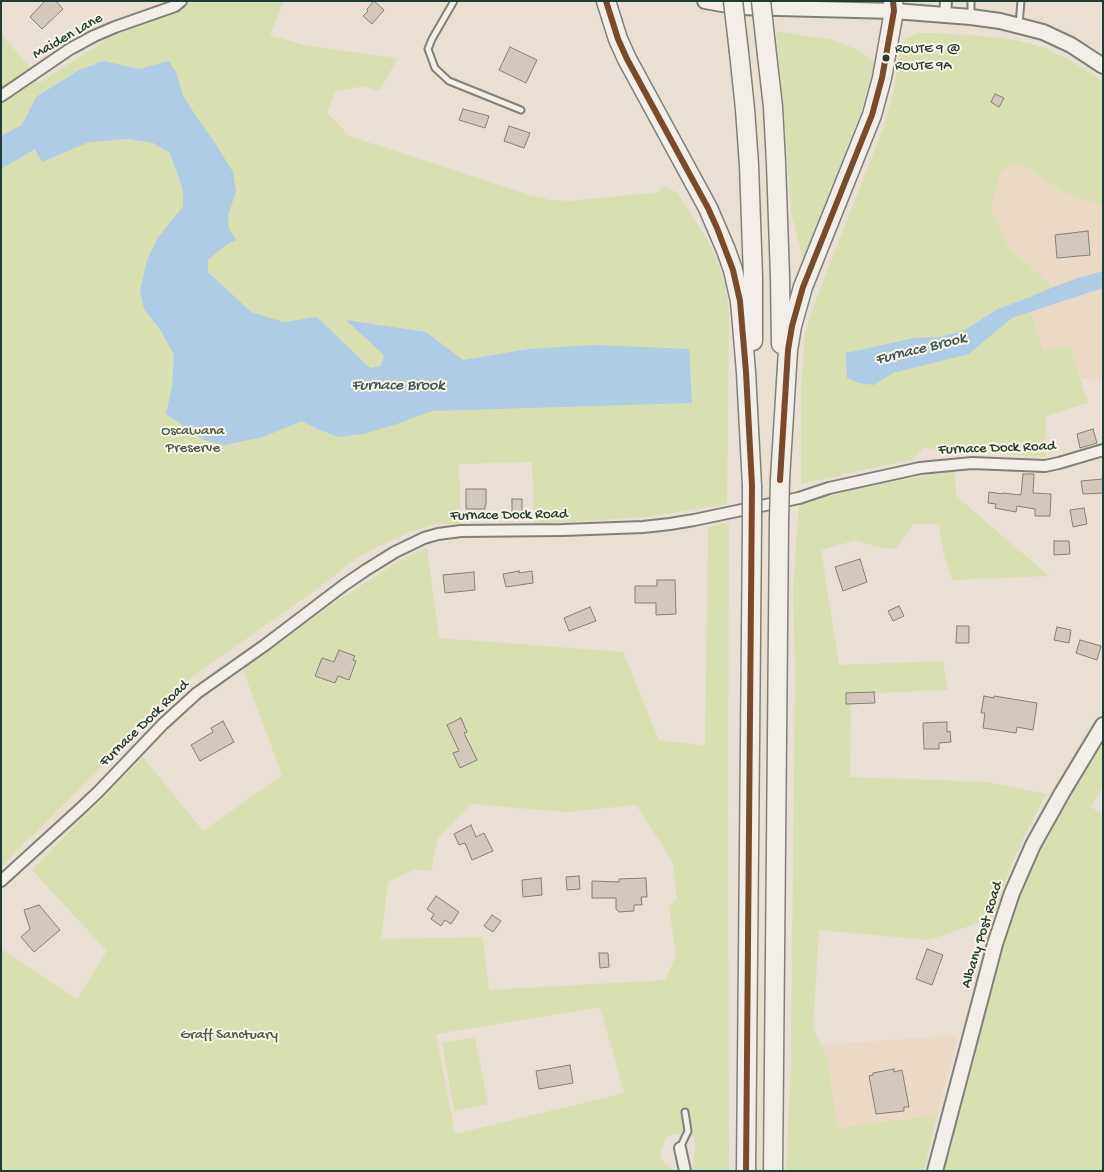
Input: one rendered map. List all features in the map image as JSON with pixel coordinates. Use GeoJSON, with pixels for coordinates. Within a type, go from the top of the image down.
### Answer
{"type":"FeatureCollection","features":[{"type":"Feature","properties":{"kind":"highway"},"geometry":{"type":"LineString","coordinates":[[606,1],[627,59],[708,208],[732,265],[740,301],[752,486]]}},
{"type":"Feature","properties":{"kind":"highway"},"geometry":{"type":"LineString","coordinates":[[733,1],[745,109],[752,239],[752,525],[746,1171]]}},
{"type":"Feature","properties":{"kind":"highway"},"geometry":{"type":"LineString","coordinates":[[761,1],[773,107],[781,329],[773,1171]]}},
{"type":"Feature","properties":{"kind":"highway"},"geometry":{"type":"LineString","coordinates":[[780,479],[788,350],[792,326],[803,287],[872,115],[882,78],[893,6]]}},
{"type":"Feature","properties":{"kind":"main road"},"geometry":{"type":"LineString","coordinates":[[705,1],[739,7],[893,6],[946,8],[971,17],[1000,21],[1043,32],[1070,45],[1103,66]]}},
{"type":"Feature","properties":{"kind":"main road","name":"Albany Post Road"},"geometry":{"type":"LineString","coordinates":[[935,1171],[995,944],[1012,893],[1033,845],[1103,726]]}},
{"type":"Feature","properties":{"kind":"street","name":"Maiden Lane"},"geometry":{"type":"LineString","coordinates":[[1,96],[70,49],[94,36],[175,6],[181,1]]}},
{"type":"Feature","properties":{"kind":"street","name":"Furnace Dock Road"},"geometry":{"type":"LineString","coordinates":[[1,881],[99,791],[163,724],[198,693],[272,641],[344,585],[395,552],[424,538],[438,534],[461,532],[643,527],[674,524],[799,498],[851,483],[920,468],[972,463],[1045,466],[1103,450]]}},
{"type":"Feature","properties":{"kind":"street"},"geometry":{"type":"LineString","coordinates":[[680,1148],[685,1171]]}},
{"type":"Feature","properties":{"kind":"lane"},"geometry":{"type":"LineString","coordinates":[[454,1],[428,48],[435,68],[449,81],[520,110]]}},
{"type":"Feature","properties":{"kind":"lane"},"geometry":{"type":"LineString","coordinates":[[971,1],[971,17]]}},
{"type":"Feature","properties":{"kind":"lane"},"geometry":{"type":"LineString","coordinates":[[1019,26],[1020,1]]}},
{"type":"Feature","properties":{"kind":"lane"},"geometry":{"type":"LineString","coordinates":[[680,1148],[688,1132],[685,1112]]}},
{"type":"Feature","properties":{"kind":"shaded area"},"geometry":{"type":"Polygon","coordinates":[[[1018,162],[1069,195],[1103,205],[1103,271],[1053,287],[1007,246],[990,209],[1001,171],[1018,162]]]}},
{"type":"Feature","properties":{"kind":"shaded area"},"geometry":{"type":"Polygon","coordinates":[[[1103,288],[1103,382],[1081,378],[1070,346],[1043,350],[1030,312],[1103,288]]]}},
{"type":"Feature","properties":{"kind":"shaded area"},"geometry":{"type":"Polygon","coordinates":[[[958,1035],[937,1115],[837,1128],[828,1060],[820,1045],[958,1035]]]}},
{"type":"Feature","properties":{"kind":"green space","name":"Oscawana Preserve"},"geometry":{"type":"Polygon","coordinates":[[[189,1],[284,1],[270,35],[307,46],[398,58],[379,91],[364,86],[335,91],[327,112],[349,136],[550,200],[572,201],[658,193],[663,186],[678,193],[712,248],[726,284],[729,315],[727,504],[648,517],[534,524],[532,462],[459,464],[461,525],[438,523],[387,542],[356,558],[328,581],[191,678],[1,867],[1,34],[32,70],[39,83],[107,39],[171,13],[189,1]]]}},
{"type":"Feature","properties":{"kind":"green space"},"geometry":{"type":"Polygon","coordinates":[[[776,31],[833,40],[860,51],[875,64],[861,112],[803,259],[791,212],[776,31]]]}},
{"type":"Feature","properties":{"kind":"green space"},"geometry":{"type":"Polygon","coordinates":[[[917,33],[982,36],[1016,40],[1045,48],[1067,58],[1103,82],[1103,205],[1069,195],[1018,162],[1001,171],[991,208],[1007,246],[1053,287],[996,310],[963,331],[939,337],[913,338],[847,353],[874,385],[893,373],[969,354],[1012,318],[1030,311],[1043,350],[1070,346],[1088,403],[1046,416],[1045,457],[924,448],[913,459],[801,484],[801,387],[805,333],[817,297],[884,126],[894,90],[900,46],[906,39],[917,33]]]}},
{"type":"Feature","properties":{"kind":"green space"},"geometry":{"type":"Polygon","coordinates":[[[955,471],[956,496],[1049,576],[952,580],[943,552],[939,524],[913,524],[896,549],[877,547],[856,540],[821,550],[839,665],[943,661],[948,690],[851,694],[850,777],[988,782],[1046,794],[1010,867],[994,917],[930,940],[819,930],[813,1028],[828,1060],[837,1128],[937,1115],[924,1171],[786,1171],[791,1064],[795,673],[793,588],[799,504],[860,488],[955,471]]]}},
{"type":"Feature","properties":{"kind":"green space","name":"Graff Sanctuary"},"geometry":{"type":"Polygon","coordinates":[[[729,523],[729,1171],[692,1171],[695,1137],[683,1133],[667,1136],[660,1154],[663,1162],[674,1171],[1,1171],[1,949],[77,999],[107,951],[32,870],[143,757],[203,831],[282,775],[243,670],[326,608],[401,560],[427,548],[439,638],[623,652],[659,740],[705,746],[708,527],[729,523]],[[471,804],[438,838],[431,871],[413,870],[388,882],[381,939],[483,937],[489,990],[665,980],[676,956],[669,907],[677,899],[673,862],[636,805],[566,812],[471,804]],[[600,1007],[436,1034],[455,1134],[624,1093],[600,1007]]]}},
{"type":"Feature","properties":{"kind":"green space"},"geometry":{"type":"Polygon","coordinates":[[[1103,743],[1103,786],[1091,807],[1103,815],[1103,1171],[944,1171],[1002,948],[1029,872],[1065,806],[1103,743]]]}},
{"type":"Feature","properties":{"kind":"green space"},"geometry":{"type":"Polygon","coordinates":[[[475,1037],[488,1104],[454,1111],[442,1043],[475,1037]]]}},
{"type":"Feature","properties":{"kind":"water","name":"Furnace Brook"},"geometry":{"type":"Polygon","coordinates":[[[104,61],[139,69],[169,61],[176,72],[183,96],[233,172],[236,191],[228,216],[229,229],[236,240],[226,245],[208,260],[208,272],[251,312],[284,322],[317,317],[370,368],[381,366],[384,355],[346,320],[426,332],[463,360],[528,349],[595,345],[689,349],[692,403],[432,411],[363,434],[339,437],[302,421],[263,437],[225,445],[204,440],[166,414],[172,386],[174,355],[161,331],[144,309],[140,291],[147,260],[157,239],[183,206],[183,190],[170,153],[153,143],[128,139],[89,142],[42,162],[35,149],[1,169],[1,136],[22,125],[36,97],[79,70],[104,61]]]}},
{"type":"Feature","properties":{"kind":"water","name":"Furnace Brook"},"geometry":{"type":"Polygon","coordinates":[[[1103,271],[1103,288],[1012,318],[969,354],[893,373],[874,385],[859,383],[847,378],[846,353],[913,338],[939,337],[963,331],[996,310],[1053,287],[1103,271]]]}},
{"type":"Feature","properties":{"kind":"building"},"geometry":{"type":"Polygon","coordinates":[[[45,1],[56,1],[63,9],[42,29],[30,17],[45,1]]]}},
{"type":"Feature","properties":{"kind":"building"},"geometry":{"type":"Polygon","coordinates":[[[374,1],[384,10],[372,24],[363,16],[374,1]]]}},
{"type":"Feature","properties":{"kind":"building"},"geometry":{"type":"Polygon","coordinates":[[[510,47],[537,60],[526,83],[499,70],[510,47]]]}},
{"type":"Feature","properties":{"kind":"building"},"geometry":{"type":"Polygon","coordinates":[[[995,94],[1004,98],[999,107],[991,102],[995,94]]]}},
{"type":"Feature","properties":{"kind":"building"},"geometry":{"type":"Polygon","coordinates":[[[463,109],[489,116],[485,128],[459,120],[463,109]]]}},
{"type":"Feature","properties":{"kind":"building"},"geometry":{"type":"Polygon","coordinates":[[[509,126],[530,133],[524,148],[504,141],[509,126]]]}},
{"type":"Feature","properties":{"kind":"building"},"geometry":{"type":"Polygon","coordinates":[[[1088,231],[1090,255],[1057,258],[1055,235],[1088,231]]]}},
{"type":"Feature","properties":{"kind":"building"},"geometry":{"type":"Polygon","coordinates":[[[1093,429],[1097,443],[1080,448],[1077,434],[1093,429]]]}},
{"type":"Feature","properties":{"kind":"building"},"geometry":{"type":"Polygon","coordinates":[[[1023,474],[1034,474],[1033,493],[1051,494],[1050,516],[1035,516],[1035,509],[1017,506],[1016,512],[995,508],[996,504],[988,503],[989,492],[1021,495],[1023,474]]]}},
{"type":"Feature","properties":{"kind":"building"},"geometry":{"type":"Polygon","coordinates":[[[1103,479],[1103,493],[1083,494],[1081,481],[1103,479]]]}},
{"type":"Feature","properties":{"kind":"building"},"geometry":{"type":"Polygon","coordinates":[[[466,489],[486,489],[485,509],[466,509],[466,489]]]}},
{"type":"Feature","properties":{"kind":"building"},"geometry":{"type":"Polygon","coordinates":[[[512,499],[522,499],[522,513],[512,512],[512,499]]]}},
{"type":"Feature","properties":{"kind":"building"},"geometry":{"type":"Polygon","coordinates":[[[1084,508],[1087,524],[1073,527],[1070,510],[1084,508]]]}},
{"type":"Feature","properties":{"kind":"building"},"geometry":{"type":"Polygon","coordinates":[[[1054,541],[1069,541],[1070,554],[1054,555],[1054,541]]]}},
{"type":"Feature","properties":{"kind":"building"},"geometry":{"type":"Polygon","coordinates":[[[860,559],[867,582],[843,591],[835,567],[860,559]]]}},
{"type":"Feature","properties":{"kind":"building"},"geometry":{"type":"Polygon","coordinates":[[[519,571],[519,573],[532,571],[533,583],[506,587],[503,574],[519,571]]]}},
{"type":"Feature","properties":{"kind":"building"},"geometry":{"type":"Polygon","coordinates":[[[474,572],[475,590],[445,593],[443,575],[474,572]]]}},
{"type":"Feature","properties":{"kind":"building"},"geometry":{"type":"Polygon","coordinates":[[[657,580],[675,580],[676,614],[656,615],[656,603],[635,603],[635,586],[657,586],[657,580]]]}},
{"type":"Feature","properties":{"kind":"building"},"geometry":{"type":"Polygon","coordinates":[[[899,606],[904,616],[893,621],[888,611],[899,606]]]}},
{"type":"Feature","properties":{"kind":"building"},"geometry":{"type":"Polygon","coordinates":[[[590,607],[596,621],[569,631],[564,618],[590,607]]]}},
{"type":"Feature","properties":{"kind":"building"},"geometry":{"type":"Polygon","coordinates":[[[957,626],[969,626],[969,643],[956,643],[957,626]]]}},
{"type":"Feature","properties":{"kind":"building"},"geometry":{"type":"Polygon","coordinates":[[[1057,627],[1071,630],[1069,643],[1054,640],[1057,627]]]}},
{"type":"Feature","properties":{"kind":"building"},"geometry":{"type":"Polygon","coordinates":[[[1080,640],[1101,646],[1097,660],[1076,653],[1080,640]]]}},
{"type":"Feature","properties":{"kind":"building"},"geometry":{"type":"Polygon","coordinates":[[[339,650],[355,656],[353,660],[356,661],[349,680],[338,676],[335,683],[315,676],[322,658],[334,662],[339,650]]]}},
{"type":"Feature","properties":{"kind":"building"},"geometry":{"type":"Polygon","coordinates":[[[874,692],[875,703],[846,704],[846,693],[874,692]]]}},
{"type":"Feature","properties":{"kind":"building"},"geometry":{"type":"Polygon","coordinates":[[[984,696],[1037,703],[1033,730],[1017,727],[1016,733],[983,728],[985,713],[981,713],[984,696]]]}},
{"type":"Feature","properties":{"kind":"building"},"geometry":{"type":"Polygon","coordinates":[[[461,718],[467,732],[464,733],[477,760],[460,768],[453,753],[459,751],[447,725],[461,718]]]}},
{"type":"Feature","properties":{"kind":"building"},"geometry":{"type":"Polygon","coordinates":[[[223,721],[234,742],[200,761],[191,745],[213,732],[211,728],[223,721]]]}},
{"type":"Feature","properties":{"kind":"building"},"geometry":{"type":"Polygon","coordinates":[[[947,722],[947,732],[950,731],[951,742],[939,743],[939,749],[924,749],[923,723],[947,722]]]}},
{"type":"Feature","properties":{"kind":"building"},"geometry":{"type":"Polygon","coordinates":[[[471,825],[476,837],[484,833],[493,851],[472,860],[465,843],[459,845],[454,834],[471,825]]]}},
{"type":"Feature","properties":{"kind":"building"},"geometry":{"type":"Polygon","coordinates":[[[579,876],[580,889],[567,890],[566,877],[579,876]]]}},
{"type":"Feature","properties":{"kind":"building"},"geometry":{"type":"Polygon","coordinates":[[[541,878],[542,895],[523,897],[522,880],[541,878]]]}},
{"type":"Feature","properties":{"kind":"building"},"geometry":{"type":"Polygon","coordinates":[[[646,878],[647,897],[641,897],[642,905],[634,905],[634,911],[619,912],[616,909],[616,898],[592,898],[592,881],[619,882],[619,879],[646,878]]]}},
{"type":"Feature","properties":{"kind":"building"},"geometry":{"type":"Polygon","coordinates":[[[436,896],[459,912],[451,924],[445,920],[441,926],[431,919],[434,914],[427,909],[436,896]]]}},
{"type":"Feature","properties":{"kind":"building"},"geometry":{"type":"Polygon","coordinates":[[[39,905],[60,930],[34,952],[21,937],[30,929],[24,910],[39,905]]]}},
{"type":"Feature","properties":{"kind":"building"},"geometry":{"type":"Polygon","coordinates":[[[492,915],[501,921],[493,932],[484,926],[492,915]]]}},
{"type":"Feature","properties":{"kind":"building"},"geometry":{"type":"Polygon","coordinates":[[[927,949],[943,955],[932,985],[916,979],[927,949]]]}},
{"type":"Feature","properties":{"kind":"building"},"geometry":{"type":"Polygon","coordinates":[[[599,953],[608,953],[609,967],[600,968],[599,953]]]}},
{"type":"Feature","properties":{"kind":"building"},"geometry":{"type":"Polygon","coordinates":[[[570,1065],[573,1083],[539,1089],[536,1071],[570,1065]]]}},
{"type":"Feature","properties":{"kind":"building"},"geometry":{"type":"Polygon","coordinates":[[[894,1069],[894,1072],[902,1070],[909,1107],[904,1107],[904,1111],[876,1114],[869,1076],[873,1075],[873,1073],[894,1069]]]}},
{"type":"Feature","properties":{"kind":"transit line"},"geometry":{"type":"LineString","coordinates":[[606,1],[618,39],[627,59],[717,228],[733,270],[740,301],[752,486],[746,1171]]}},
{"type":"Feature","properties":{"kind":"transit line"},"geometry":{"type":"LineString","coordinates":[[780,480],[788,350],[792,326],[803,287],[872,115],[882,78],[894,11],[893,1]]}},
{"type":"Feature","properties":{"kind":"place","name":"ROUTE 9 @ ROUTE 9A"},"geometry":{"type":"Point","coordinates":[886,58]}}]}
